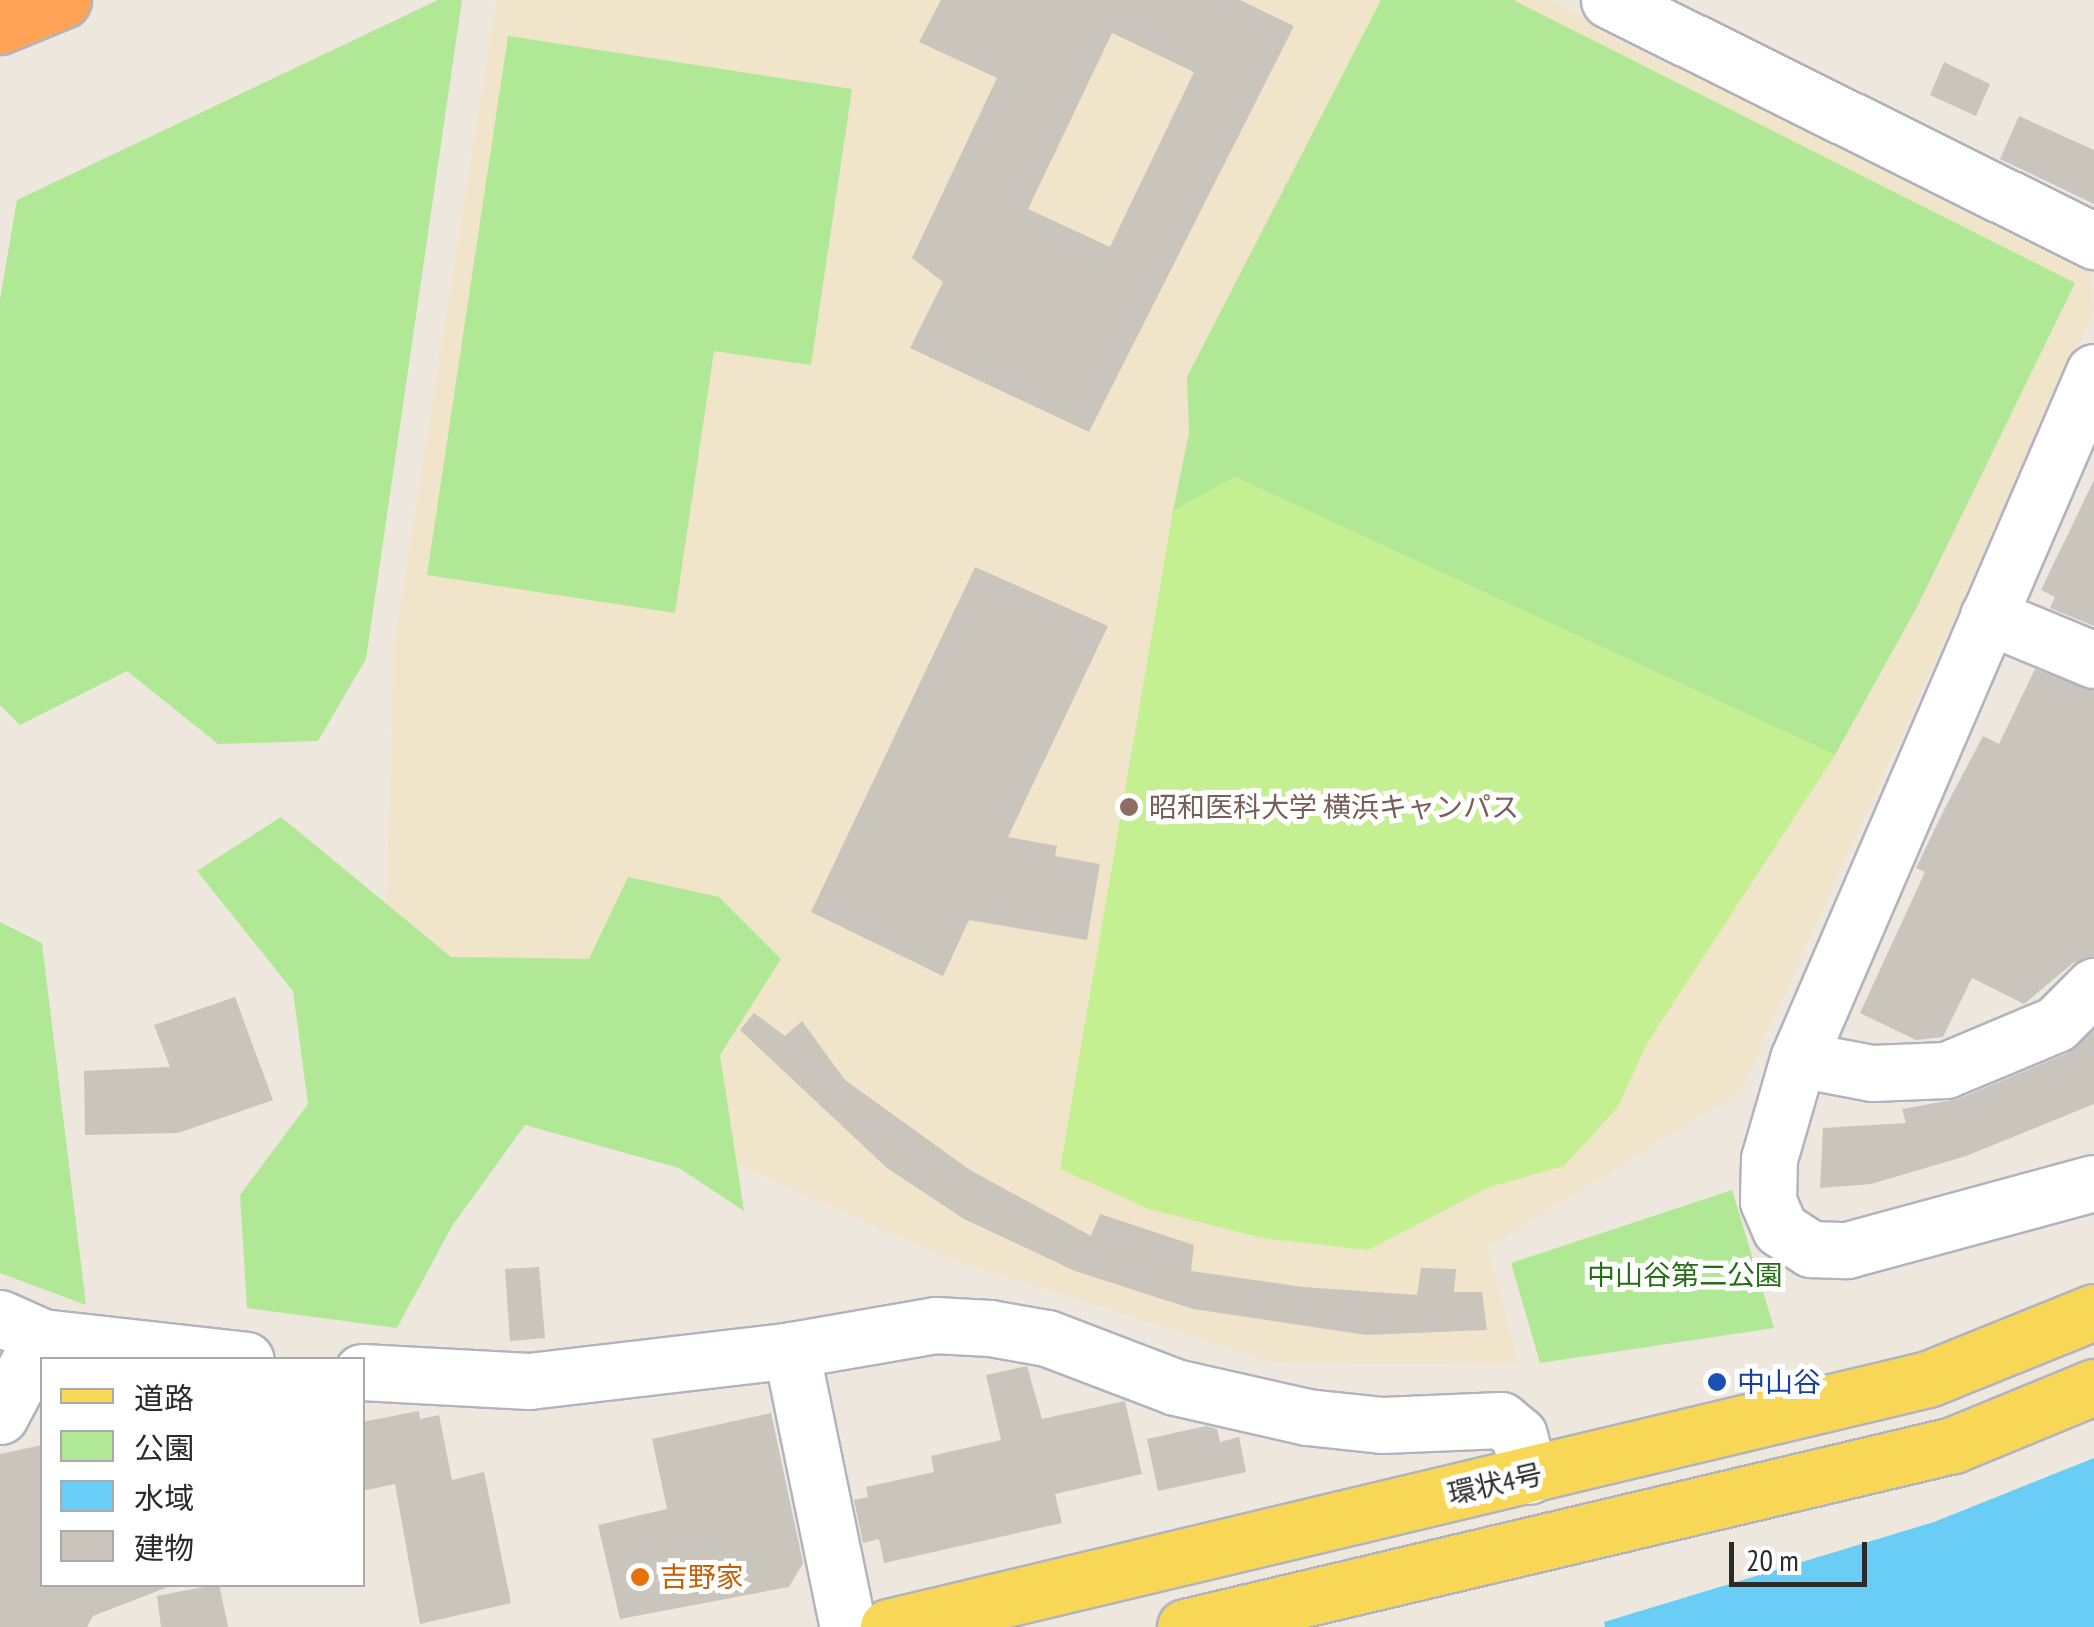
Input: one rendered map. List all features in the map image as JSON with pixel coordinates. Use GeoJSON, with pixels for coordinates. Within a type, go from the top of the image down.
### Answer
{"type":"FeatureCollection","features":[{"type":"Feature","properties":{"kind":"highway"},"geometry":{"type":"LineString","coordinates":[[0,26],[63,0]]}},
{"type":"Feature","properties":{"kind":"main road","name":"環状4号"},"geometry":{"type":"LineString","coordinates":[[888,1627],[1928,1379],[2094,1312]]}},
{"type":"Feature","properties":{"kind":"main road"},"geometry":{"type":"LineString","coordinates":[[1185,1627],[1953,1445],[2094,1388]]}},
{"type":"Feature","properties":{"kind":"street"},"geometry":{"type":"LineString","coordinates":[[1609,0],[2094,241]]}},
{"type":"Feature","properties":{"kind":"street"},"geometry":{"type":"LineString","coordinates":[[2094,372],[1798,1058],[1769,1159],[1768,1201],[1780,1230],[1811,1249],[1846,1250],[2094,1183]]}},
{"type":"Feature","properties":{"kind":"street"},"geometry":{"type":"LineString","coordinates":[[1988,616],[2094,660]]}},
{"type":"Feature","properties":{"kind":"street"},"geometry":{"type":"LineString","coordinates":[[1798,1058],[1872,1074],[1946,1070],[2056,1024],[2094,986]]}},
{"type":"Feature","properties":{"kind":"street"},"geometry":{"type":"LineString","coordinates":[[365,1372],[528,1381],[791,1350],[934,1326],[990,1328],[1047,1338],[1175,1387],[1306,1417],[1382,1425],[1502,1420],[1520,1435],[1529,1476]]}},
{"type":"Feature","properties":{"kind":"street"},"geometry":{"type":"LineString","coordinates":[[0,1416],[21,1327],[226,1357]]}},
{"type":"Feature","properties":{"kind":"street"},"geometry":{"type":"LineString","coordinates":[[791,1350],[848,1627]]}},
{"type":"Feature","properties":{"kind":"shaded area","name":"昭和医科大学 横浜キャンパス"},"geometry":{"type":"Polygon","coordinates":[[[496,0],[1551,0],[2089,268],[2094,310],[1740,1092],[1488,1247],[1519,1365],[1275,1363],[942,1256],[645,1123],[384,972],[394,642],[496,0]]]}},
{"type":"Feature","properties":{"kind":"green space"},"geometry":{"type":"Polygon","coordinates":[[[438,0],[462,0],[366,659],[318,741],[218,744],[127,671],[20,725],[0,705],[0,299],[17,200],[438,0]]]}},
{"type":"Feature","properties":{"kind":"green space"},"geometry":{"type":"Polygon","coordinates":[[[1381,0],[1513,0],[2075,283],[1917,607],[1835,755],[1235,477],[1173,511],[1189,433],[1187,377],[1381,0]]]}},
{"type":"Feature","properties":{"kind":"green space"},"geometry":{"type":"Polygon","coordinates":[[[508,36],[852,89],[811,365],[714,351],[675,613],[427,575],[508,36]]]}},
{"type":"Feature","properties":{"kind":"green space"},"geometry":{"type":"Polygon","coordinates":[[[1235,477],[1835,755],[1646,1045],[1618,1107],[1564,1166],[1490,1187],[1368,1250],[1262,1238],[1149,1209],[1060,1169],[1173,511],[1235,477]]]}},
{"type":"Feature","properties":{"kind":"green space"},"geometry":{"type":"Polygon","coordinates":[[[281,817],[451,957],[589,959],[628,877],[719,897],[781,959],[720,1055],[744,1211],[679,1168],[525,1125],[452,1226],[397,1328],[247,1308],[240,1195],[308,1104],[293,991],[197,871],[281,817]]]}},
{"type":"Feature","properties":{"kind":"green space"},"geometry":{"type":"Polygon","coordinates":[[[0,922],[42,943],[86,1305],[0,1273],[0,922]]]}},
{"type":"Feature","properties":{"kind":"green space","name":"中山谷第二公園"},"geometry":{"type":"Polygon","coordinates":[[[1732,1190],[1774,1328],[1540,1363],[1511,1263],[1732,1190]]]}},
{"type":"Feature","properties":{"kind":"water"},"geometry":{"type":"Polygon","coordinates":[[[2094,1458],[2094,1627],[1605,1627],[1604,1622],[1934,1522],[2094,1458]]]}},
{"type":"Feature","properties":{"kind":"building"},"geometry":{"type":"Polygon","coordinates":[[[941,0],[1240,0],[1294,26],[1089,432],[910,348],[943,282],[912,258],[997,78],[919,42],[941,0]],[[1112,33],[1028,209],[1110,247],[1194,72],[1112,33]]]}},
{"type":"Feature","properties":{"kind":"building"},"geometry":{"type":"Polygon","coordinates":[[[1944,62],[1990,84],[1976,116],[1930,95],[1944,62]]]}},
{"type":"Feature","properties":{"kind":"building"},"geometry":{"type":"Polygon","coordinates":[[[2019,116],[2094,150],[2094,204],[2000,159],[2019,116]]]}},
{"type":"Feature","properties":{"kind":"building"},"geometry":{"type":"Polygon","coordinates":[[[2094,480],[2094,626],[2050,608],[2055,597],[2041,590],[2094,480]]]}},
{"type":"Feature","properties":{"kind":"building"},"geometry":{"type":"Polygon","coordinates":[[[975,567],[1108,626],[1008,837],[1057,846],[1055,856],[1100,864],[1087,940],[969,920],[943,976],[811,912],[975,567]]]}},
{"type":"Feature","properties":{"kind":"building"},"geometry":{"type":"Polygon","coordinates":[[[2035,669],[2094,691],[2094,956],[2073,963],[2024,1004],[1972,978],[1943,1037],[1916,1040],[1860,1013],[1925,872],[1916,868],[1944,810],[1983,736],[1999,744],[2035,669]]]}},
{"type":"Feature","properties":{"kind":"building"},"geometry":{"type":"Polygon","coordinates":[[[235,997],[273,1100],[178,1133],[85,1135],[84,1071],[170,1067],[154,1025],[235,997]]]}},
{"type":"Feature","properties":{"kind":"building"},"geometry":{"type":"Polygon","coordinates":[[[754,1013],[785,1036],[802,1021],[845,1080],[970,1170],[1091,1236],[1100,1214],[1194,1245],[1191,1271],[1303,1287],[1417,1295],[1421,1268],[1456,1269],[1454,1292],[1482,1292],[1487,1330],[1366,1335],[1193,1309],[1075,1271],[964,1219],[887,1168],[740,1030],[754,1013]]]}},
{"type":"Feature","properties":{"kind":"building"},"geometry":{"type":"Polygon","coordinates":[[[2094,1030],[2094,1104],[1966,1156],[1871,1184],[1820,1188],[1823,1128],[1906,1123],[1902,1109],[1958,1099],[2068,1053],[2094,1030]]]}},
{"type":"Feature","properties":{"kind":"building"},"geometry":{"type":"Polygon","coordinates":[[[539,1267],[545,1338],[510,1341],[505,1269],[539,1267]]]}},
{"type":"Feature","properties":{"kind":"building"},"geometry":{"type":"Polygon","coordinates":[[[1027,1366],[1042,1419],[1125,1401],[1142,1474],[1055,1494],[1062,1523],[884,1563],[879,1539],[863,1543],[854,1500],[868,1497],[866,1487],[934,1472],[931,1456],[1001,1440],[986,1375],[1027,1366]]]}},
{"type":"Feature","properties":{"kind":"building"},"geometry":{"type":"Polygon","coordinates":[[[419,1411],[420,1419],[439,1415],[452,1480],[484,1472],[511,1603],[420,1624],[395,1484],[365,1490],[365,1421],[419,1411]]]}},
{"type":"Feature","properties":{"kind":"building"},"geometry":{"type":"Polygon","coordinates":[[[771,1413],[803,1563],[789,1587],[620,1619],[598,1525],[667,1509],[652,1439],[771,1413]]]}},
{"type":"Feature","properties":{"kind":"building"},"geometry":{"type":"Polygon","coordinates":[[[1206,1426],[1217,1429],[1220,1442],[1239,1437],[1246,1472],[1158,1491],[1147,1439],[1206,1426]]]}},
{"type":"Feature","properties":{"kind":"building"},"geometry":{"type":"Polygon","coordinates":[[[40,1445],[40,1587],[168,1587],[93,1616],[87,1627],[0,1627],[0,1454],[40,1445]]]}},
{"type":"Feature","properties":{"kind":"building"},"geometry":{"type":"Polygon","coordinates":[[[220,1587],[228,1627],[161,1627],[157,1596],[220,1587]]]}},
{"type":"Feature","properties":{"kind":"place","name":"昭和医科大学 横浜キャンパス"},"geometry":{"type":"Point","coordinates":[1129,807]}},
{"type":"Feature","properties":{"kind":"place","name":"中山谷"},"geometry":{"type":"Point","coordinates":[1717,1382]}},
{"type":"Feature","properties":{"kind":"place","name":"吉野家"},"geometry":{"type":"Point","coordinates":[640,1577]}}]}
